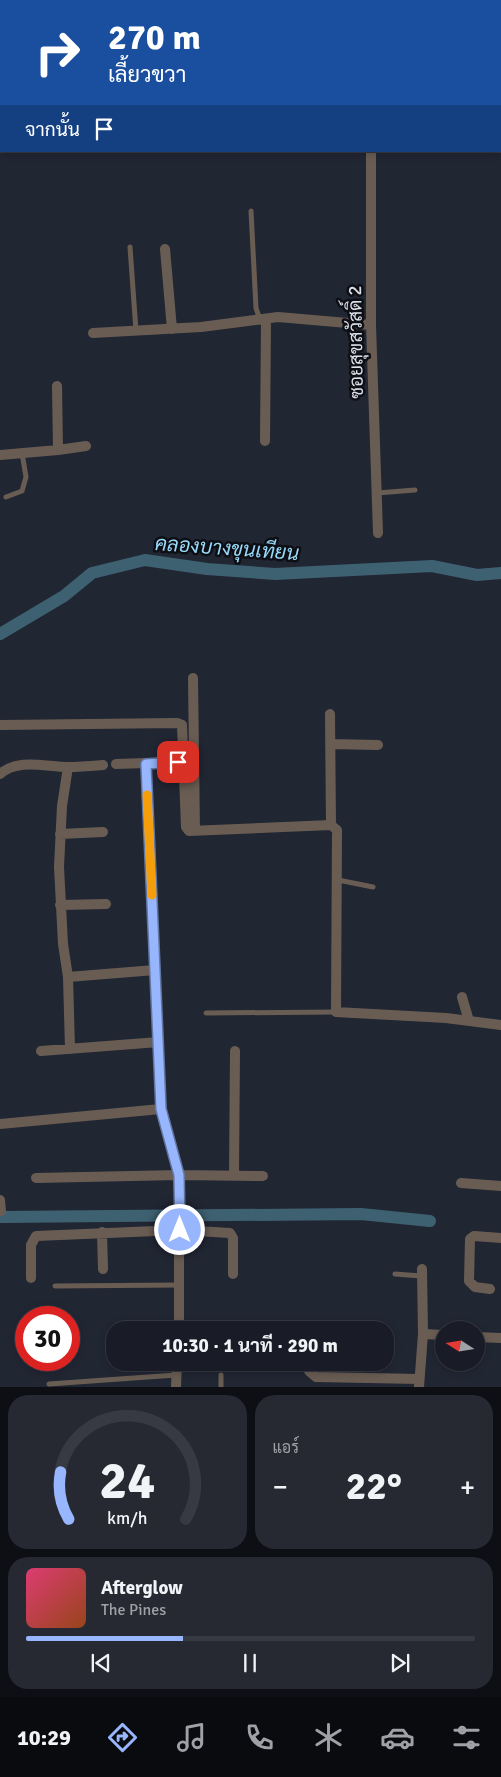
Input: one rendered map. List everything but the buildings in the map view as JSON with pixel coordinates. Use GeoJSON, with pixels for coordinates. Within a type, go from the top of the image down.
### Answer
{"type":"FeatureCollection","features":[{"type":"Feature","properties":{"kind":"street","name":"ซอยสุขสวัสดิ์ 2"},"geometry":{"type":"LineString","coordinates":[[371,152],[372,325],[378,533]]}},
{"type":"Feature","properties":{"kind":"street"},"geometry":{"type":"LineString","coordinates":[[166,248],[172,329]]}},
{"type":"Feature","properties":{"kind":"street"},"geometry":{"type":"LineString","coordinates":[[92,333],[172,329],[278,317],[372,325]]}},
{"type":"Feature","properties":{"kind":"street"},"geometry":{"type":"LineString","coordinates":[[263,320],[265,441]]}},
{"type":"Feature","properties":{"kind":"street"},"geometry":{"type":"LineString","coordinates":[[57,386],[58,450]]}},
{"type":"Feature","properties":{"kind":"street"},"geometry":{"type":"LineString","coordinates":[[0,455],[86,446]]}},
{"type":"Feature","properties":{"kind":"street"},"geometry":{"type":"LineString","coordinates":[[193,678],[195,831]]}},
{"type":"Feature","properties":{"kind":"street"},"geometry":{"type":"LineString","coordinates":[[330,714],[331,825]]}},
{"type":"Feature","properties":{"kind":"street"},"geometry":{"type":"LineString","coordinates":[[1,725],[182,725],[186,827],[190,831],[331,825],[337,830],[336,1012],[501,1025]]}},
{"type":"Feature","properties":{"kind":"street"},"geometry":{"type":"LineString","coordinates":[[330,744],[378,745]]}},
{"type":"Feature","properties":{"kind":"street"},"geometry":{"type":"LineString","coordinates":[[116,764],[178,762]]}},
{"type":"Feature","properties":{"kind":"street"},"geometry":{"type":"LineString","coordinates":[[146,764],[161,1109],[179,1175],[179,1321]]}},
{"type":"Feature","properties":{"kind":"street"},"geometry":{"type":"LineString","coordinates":[[0,774],[13,767],[26,765],[68,767],[103,765]]}},
{"type":"Feature","properties":{"kind":"street"},"geometry":{"type":"LineString","coordinates":[[68,767],[60,834],[60,905],[68,977],[70,1049]]}},
{"type":"Feature","properties":{"kind":"street"},"geometry":{"type":"LineString","coordinates":[[60,834],[103,832]]}},
{"type":"Feature","properties":{"kind":"street"},"geometry":{"type":"LineString","coordinates":[[60,905],[106,904]]}},
{"type":"Feature","properties":{"kind":"street"},"geometry":{"type":"LineString","coordinates":[[68,977],[155,970]]}},
{"type":"Feature","properties":{"kind":"street"},"geometry":{"type":"LineString","coordinates":[[462,997],[469,1021]]}},
{"type":"Feature","properties":{"kind":"street"},"geometry":{"type":"LineString","coordinates":[[41,1051],[159,1042]]}},
{"type":"Feature","properties":{"kind":"street"},"geometry":{"type":"LineString","coordinates":[[234,1175],[235,1051]]}},
{"type":"Feature","properties":{"kind":"street"},"geometry":{"type":"LineString","coordinates":[[0,1124],[161,1109]]}},
{"type":"Feature","properties":{"kind":"street"},"geometry":{"type":"LineString","coordinates":[[36,1178],[179,1175],[263,1176]]}},
{"type":"Feature","properties":{"kind":"street"},"geometry":{"type":"LineString","coordinates":[[461,1183],[501,1186]]}},
{"type":"Feature","properties":{"kind":"street"},"geometry":{"type":"LineString","coordinates":[[0,1200],[1,1211]]}},
{"type":"Feature","properties":{"kind":"street"},"geometry":{"type":"LineString","coordinates":[[31,1278],[31,1245],[36,1236],[180,1226],[230,1233],[232,1238],[233,1274]]}},
{"type":"Feature","properties":{"kind":"street"},"geometry":{"type":"LineString","coordinates":[[102,1232],[103,1269]]}},
{"type":"Feature","properties":{"kind":"street"},"geometry":{"type":"LineString","coordinates":[[490,1289],[475,1287],[468,1281],[470,1239],[474,1236],[501,1238]]}},
{"type":"Feature","properties":{"kind":"street"},"geometry":{"type":"LineString","coordinates":[[310,1371],[316,1377],[419,1383],[422,1334],[422,1272]]}},
{"type":"Feature","properties":{"kind":"street"},"geometry":{"type":"LineString","coordinates":[[422,1334],[435,1335]]}},
{"type":"Feature","properties":{"kind":"street"},"geometry":{"type":"LineString","coordinates":[[485,1337],[501,1338]]}},
{"type":"Feature","properties":{"kind":"street"},"geometry":{"type":"LineString","coordinates":[[176,1387],[177,1371]]}},
{"type":"Feature","properties":{"kind":"lane"},"geometry":{"type":"LineString","coordinates":[[251,211],[256,308],[263,320]]}},
{"type":"Feature","properties":{"kind":"lane"},"geometry":{"type":"LineString","coordinates":[[130,247],[136,331]]}},
{"type":"Feature","properties":{"kind":"lane"},"geometry":{"type":"LineString","coordinates":[[6,497],[22,491],[26,483],[22,453]]}},
{"type":"Feature","properties":{"kind":"lane"},"geometry":{"type":"LineString","coordinates":[[377,493],[415,490]]}},
{"type":"Feature","properties":{"kind":"lane"},"geometry":{"type":"LineString","coordinates":[[338,880],[373,887]]}},
{"type":"Feature","properties":{"kind":"lane"},"geometry":{"type":"LineString","coordinates":[[206,1012],[336,1012]]}},
{"type":"Feature","properties":{"kind":"lane"},"geometry":{"type":"LineString","coordinates":[[395,1274],[422,1272]]}},
{"type":"Feature","properties":{"kind":"lane"},"geometry":{"type":"LineString","coordinates":[[55,1286],[179,1285]]}},
{"type":"Feature","properties":{"kind":"lane"},"geometry":{"type":"LineString","coordinates":[[50,1384],[177,1375]]}},
{"type":"Feature","properties":{"kind":"lane"},"geometry":{"type":"LineString","coordinates":[[221,1387],[222,1375]]}},
{"type":"Feature","properties":{"kind":"waterway","name":"คลองบางขุนเทียน"},"geometry":{"type":"LineString","coordinates":[[0,634],[64,596],[92,573],[145,560],[207,569],[275,574],[432,566],[477,575],[501,573]]}},
{"type":"Feature","properties":{"kind":"waterway"},"geometry":{"type":"LineString","coordinates":[[0,1217],[361,1214],[430,1221]]}},
{"type":"Feature","properties":{"kind":"slow traffic"},"geometry":{"type":"LineString","coordinates":[[147,795],[152,895]]}},
{"type":"Feature","properties":{"kind":"route"},"geometry":{"type":"LineString","coordinates":[[178,762],[146,764],[161,1109],[176,1158],[179,1175],[180,1230]]}}]}
